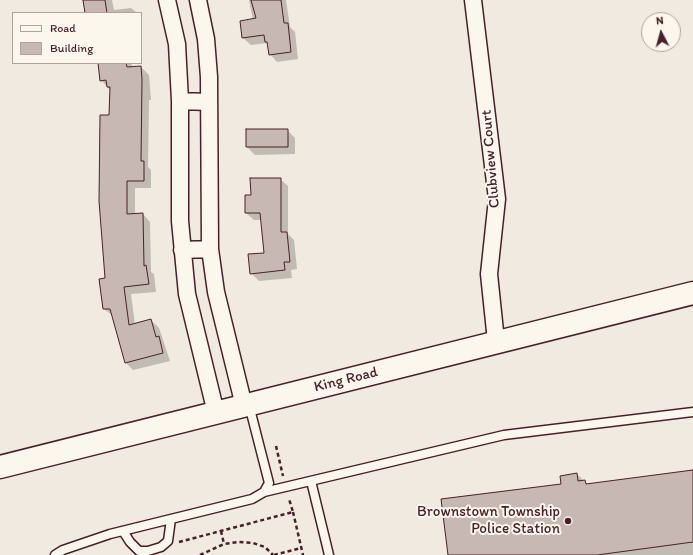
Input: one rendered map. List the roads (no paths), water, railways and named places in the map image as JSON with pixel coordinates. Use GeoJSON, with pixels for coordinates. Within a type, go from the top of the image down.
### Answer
{"type":"FeatureCollection","features":[{"type":"Feature","properties":{"kind":"main road","name":"King Road"},"geometry":{"type":"LineString","coordinates":[[0,467],[693,293]]}},
{"type":"Feature","properties":{"kind":"street"},"geometry":{"type":"LineString","coordinates":[[168,0],[177,44],[180,101],[180,220],[187,294],[216,413]]}},
{"type":"Feature","properties":{"kind":"street"},"geometry":{"type":"LineString","coordinates":[[198,0],[206,38],[209,102],[210,249],[216,292],[246,405]]}},
{"type":"Feature","properties":{"kind":"street","name":"Clubview Court"},"geometry":{"type":"LineString","coordinates":[[473,0],[497,199],[489,274],[496,342]]}},
{"type":"Feature","properties":{"kind":"street"},"geometry":{"type":"LineString","coordinates":[[180,101],[209,102]]}},
{"type":"Feature","properties":{"kind":"street"},"geometry":{"type":"LineString","coordinates":[[182,250],[210,249]]}},
{"type":"Feature","properties":{"kind":"lane"},"geometry":{"type":"LineString","coordinates":[[246,405],[269,483],[264,492]]}},
{"type":"Feature","properties":{"kind":"lane"},"geometry":{"type":"LineString","coordinates":[[55,555],[63,550],[124,530],[252,499],[264,492],[504,434],[693,412]]}},
{"type":"Feature","properties":{"kind":"lane"},"geometry":{"type":"LineString","coordinates":[[311,481],[329,555]]}},
{"type":"Feature","properties":{"kind":"lane"},"geometry":{"type":"LineString","coordinates":[[124,530],[130,542],[138,551],[148,551],[161,547],[168,541],[171,519]]}},
{"type":"Feature","properties":{"kind":"place","name":"Brownstown Township Police Station"},"geometry":{"type":"Point","coordinates":[568,521]}}]}
